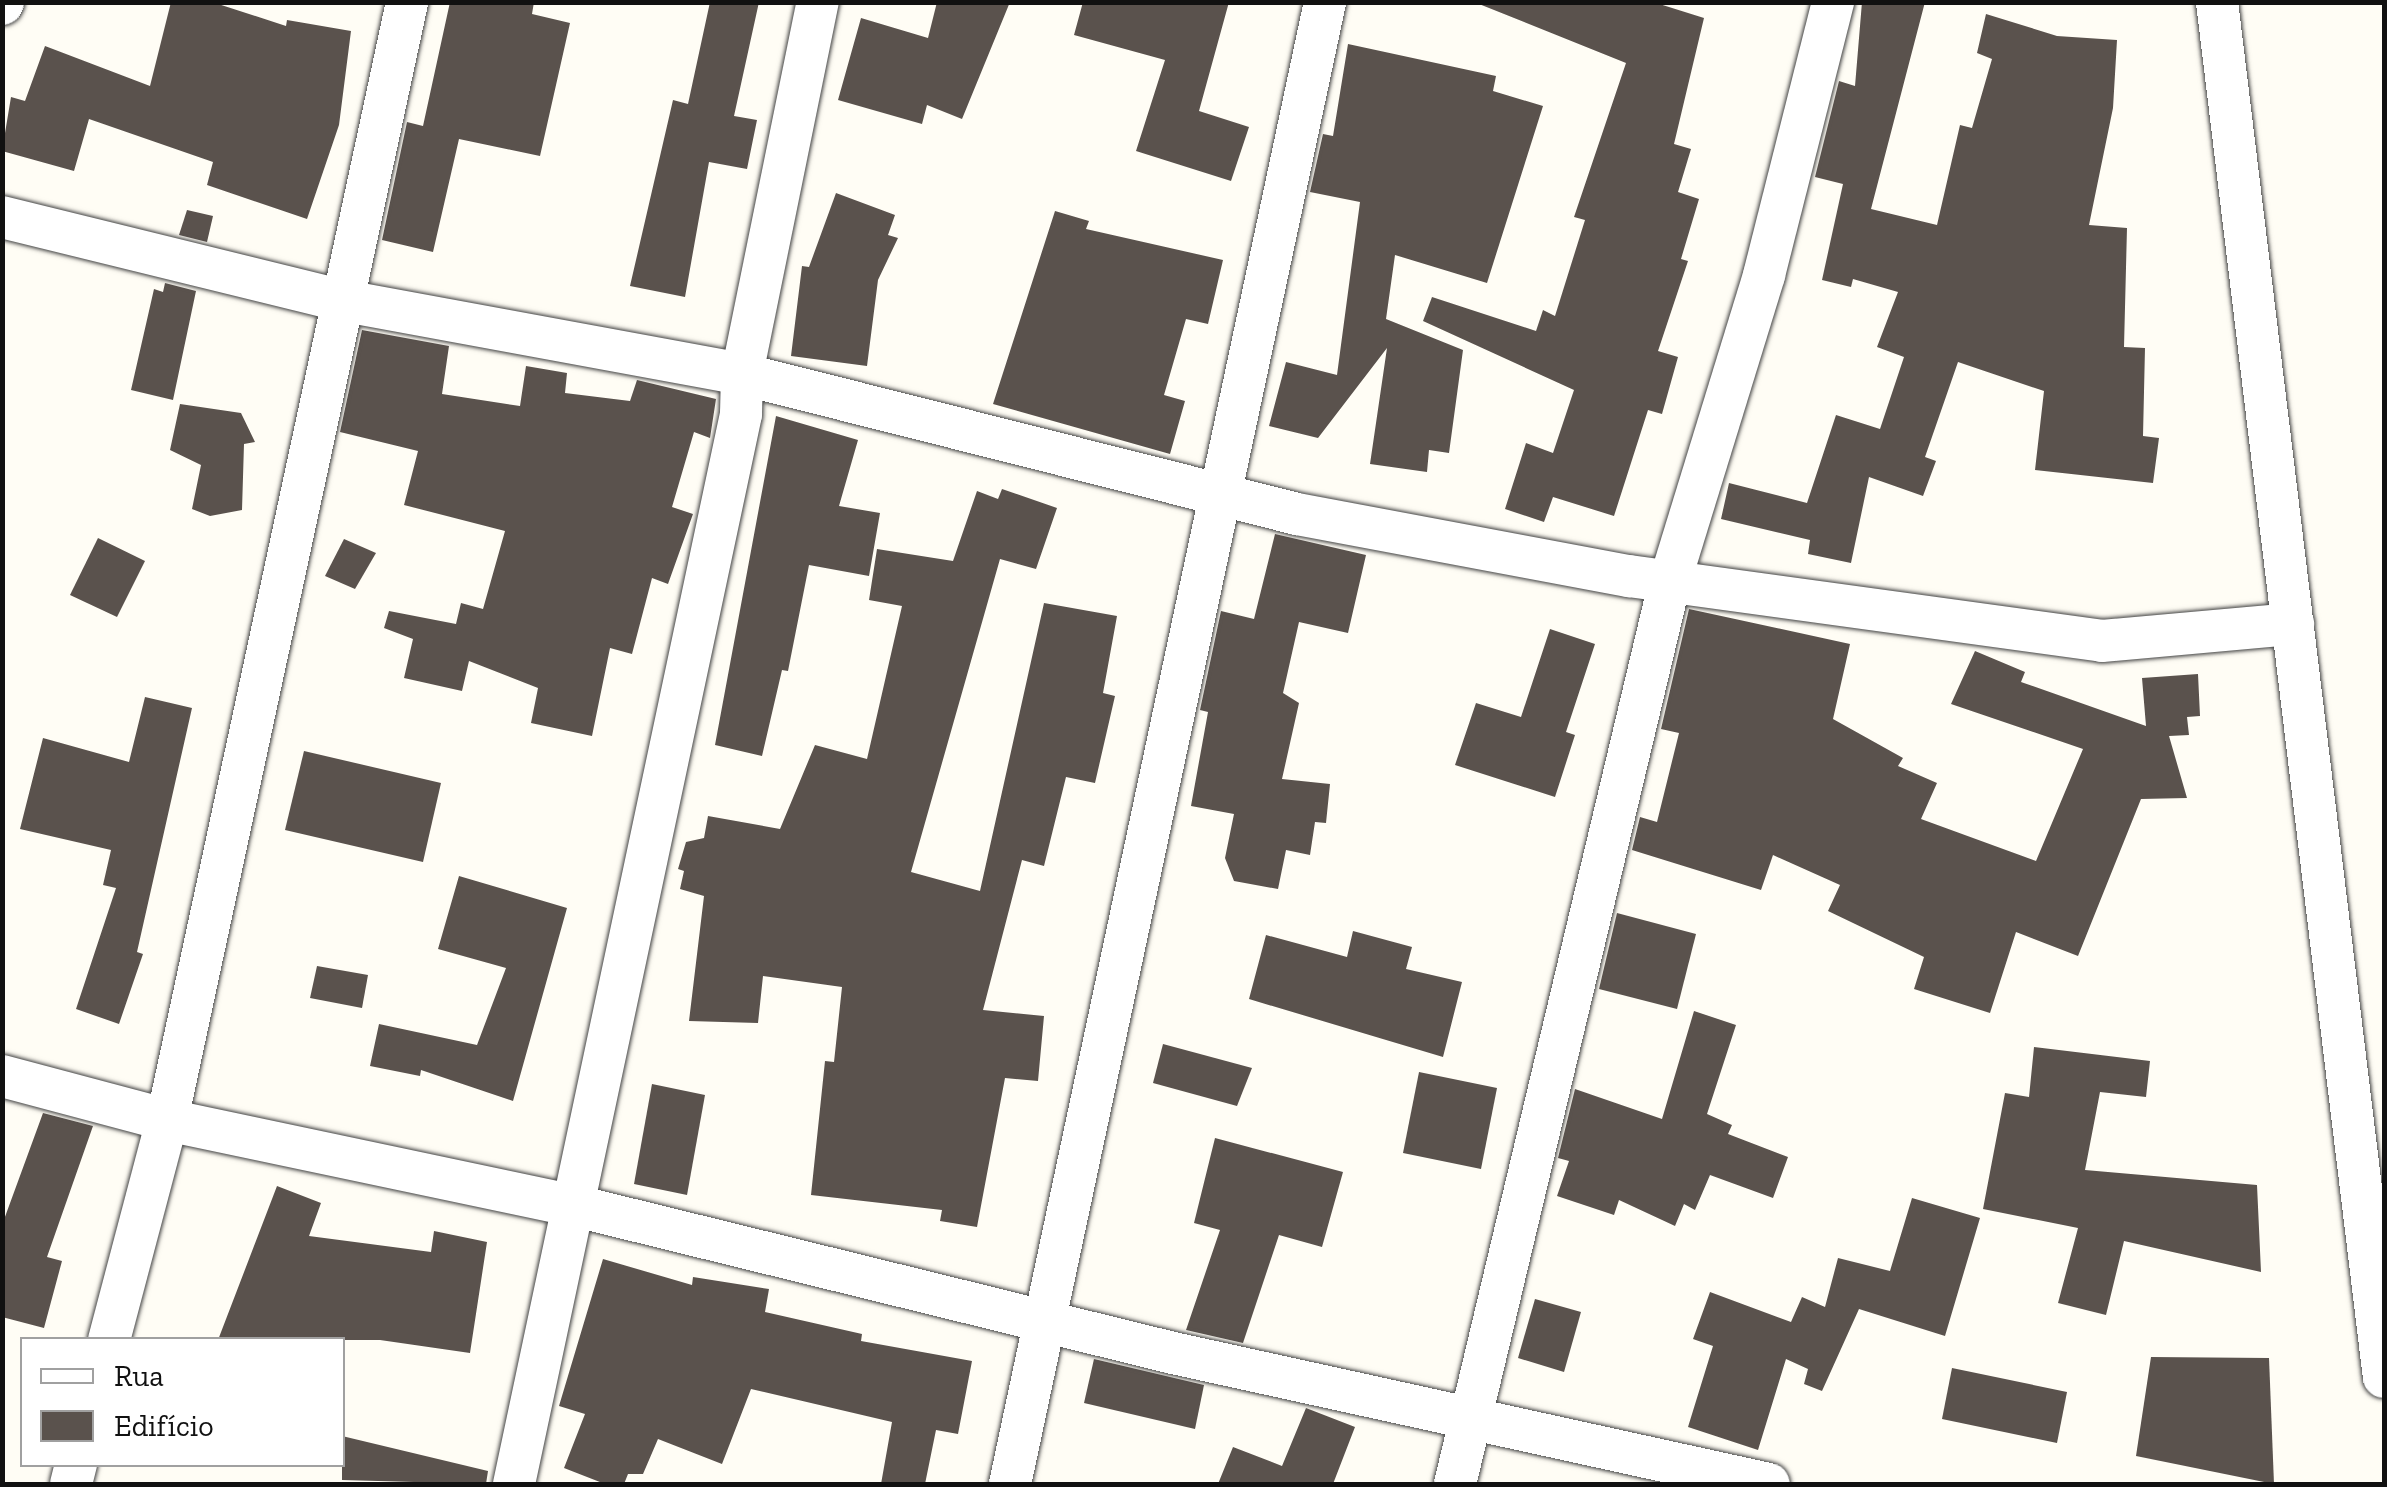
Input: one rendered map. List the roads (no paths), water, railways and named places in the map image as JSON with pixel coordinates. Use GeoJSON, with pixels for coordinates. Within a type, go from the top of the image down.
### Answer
{"type":"FeatureCollection","features":[{"type":"Feature","properties":{"kind":"street"},"geometry":{"type":"LineString","coordinates":[[110,1337],[168,1120],[339,300],[407,2]]}},
{"type":"Feature","properties":{"kind":"street"},"geometry":{"type":"LineString","coordinates":[[514,1484],[741,414],[742,374],[818,2]]}},
{"type":"Feature","properties":{"kind":"street"},"geometry":{"type":"LineString","coordinates":[[1010,1484],[1325,2]]}},
{"type":"Feature","properties":{"kind":"street"},"geometry":{"type":"LineString","coordinates":[[1455,1484],[1670,581],[1764,275],[1832,2]]}},
{"type":"Feature","properties":{"kind":"street"},"geometry":{"type":"LineString","coordinates":[[2217,2],[2384,1377]]}},
{"type":"Feature","properties":{"kind":"street"},"geometry":{"type":"LineString","coordinates":[[2,217],[339,300],[742,374],[1296,514],[1670,581],[2102,641],[2293,624]]}},
{"type":"Feature","properties":{"kind":"street"},"geometry":{"type":"LineString","coordinates":[[2,1076],[168,1120],[572,1205],[1046,1320],[1769,1484]]}}]}
